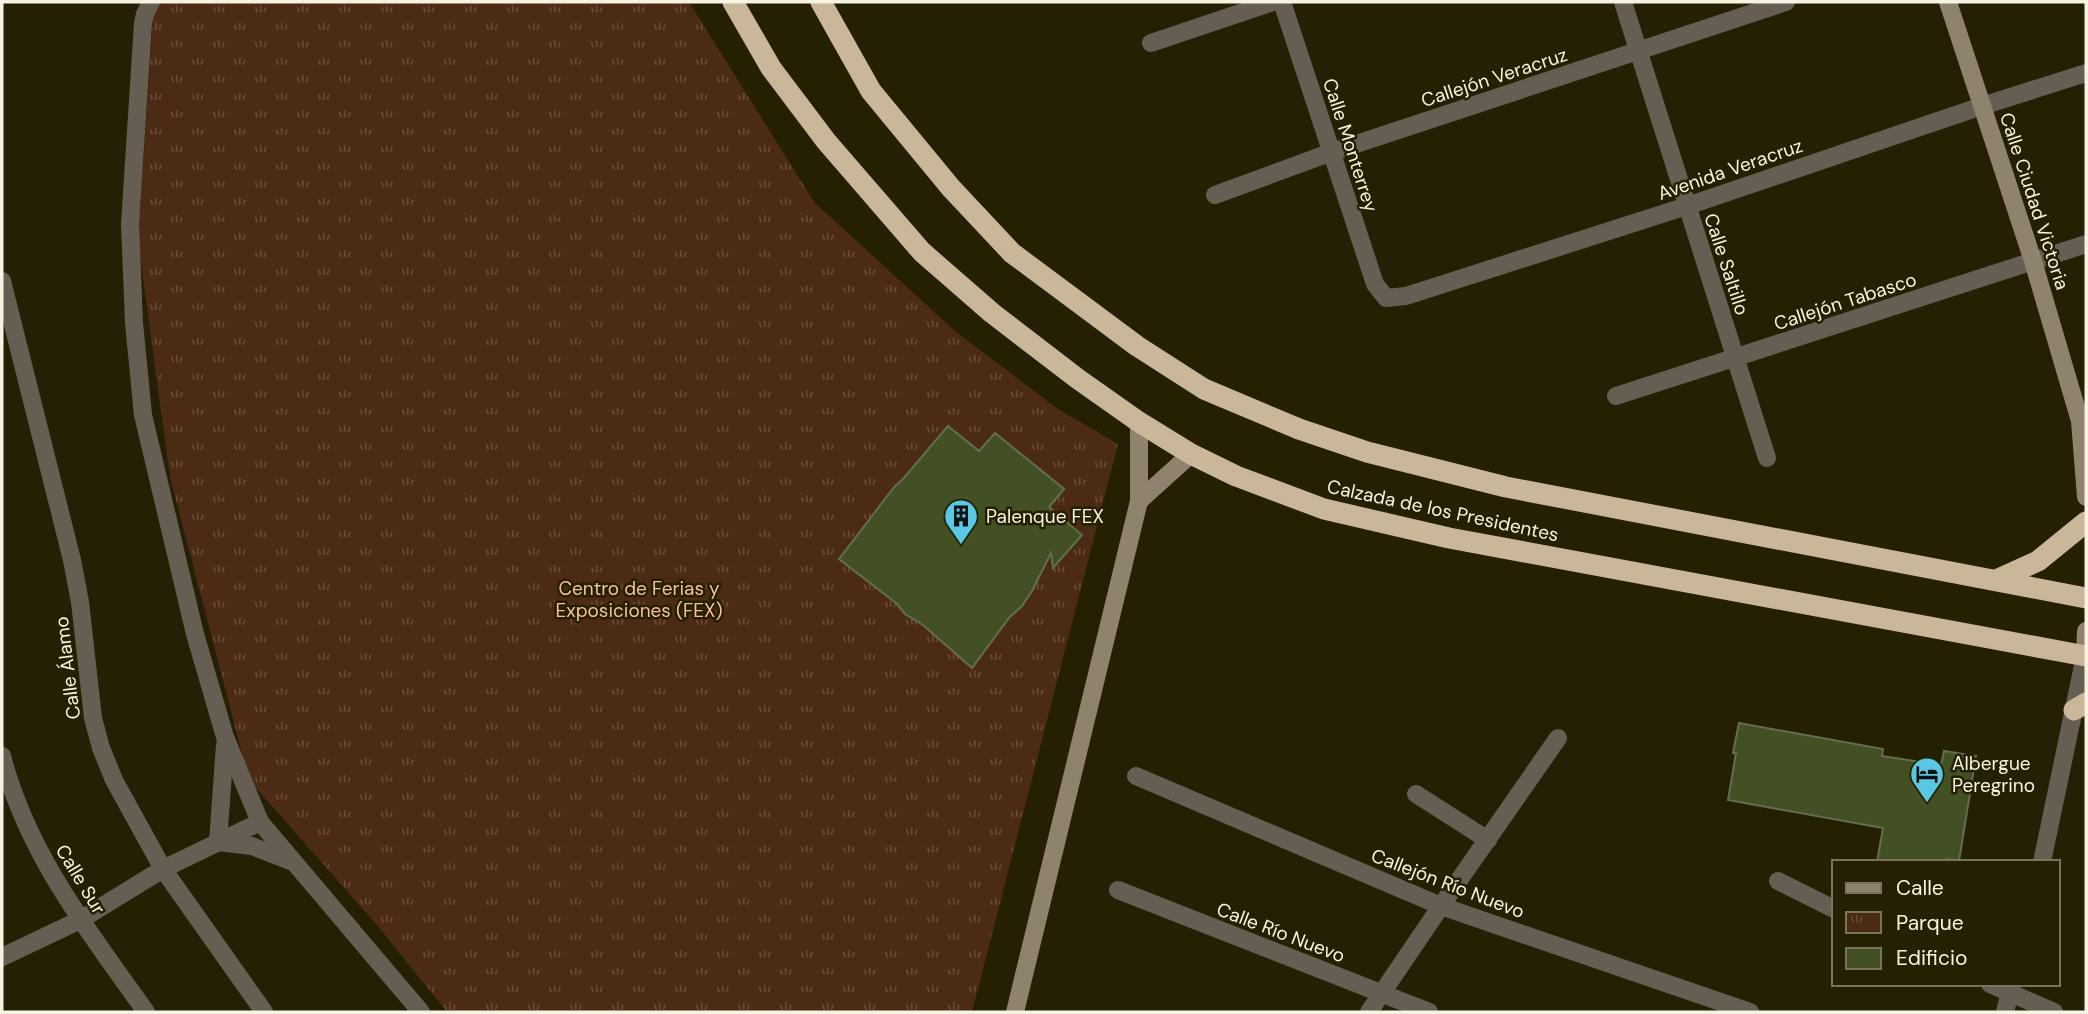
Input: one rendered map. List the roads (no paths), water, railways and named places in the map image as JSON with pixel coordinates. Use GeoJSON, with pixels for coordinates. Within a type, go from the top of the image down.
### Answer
{"type":"FeatureCollection","features":[{"type":"Feature","properties":{"kind":"highway","name":"Calzada de los Presidentes"},"geometry":{"type":"LineString","coordinates":[[733,2],[771,68],[825,141],[922,252],[992,313],[1078,379],[1191,454],[1236,476],[1324,509],[1436,536],[2085,656]]}},
{"type":"Feature","properties":{"kind":"highway","name":"Calzada de los Presidentes"},"geometry":{"type":"LineString","coordinates":[[821,2],[871,91],[951,188],[1012,253],[1137,346],[1204,389],[1299,429],[1367,452],[1506,487],[2086,598]]}},
{"type":"Feature","properties":{"kind":"highway"},"geometry":{"type":"LineString","coordinates":[[1996,580],[2038,561],[2086,522]]}},
{"type":"Feature","properties":{"kind":"street"},"geometry":{"type":"LineString","coordinates":[[151,2],[144,23],[130,224],[134,323],[143,415],[195,634],[225,737],[260,822],[421,1012]]}},
{"type":"Feature","properties":{"kind":"street"},"geometry":{"type":"LineString","coordinates":[[1151,43],[1273,2]]}},
{"type":"Feature","properties":{"kind":"street","name":"Calle Monterrey"},"geometry":{"type":"LineString","coordinates":[[1282,2],[1374,284],[1386,298]]}},
{"type":"Feature","properties":{"kind":"street","name":"Calle Saltillo"},"geometry":{"type":"LineString","coordinates":[[1623,2],[1767,458]]}},
{"type":"Feature","properties":{"kind":"street","name":"Callejón Veracruz"},"geometry":{"type":"LineString","coordinates":[[1215,195],[1332,152],[1786,2]]}},
{"type":"Feature","properties":{"kind":"street","name":"Calle Ciudad Victoria"},"geometry":{"type":"LineString","coordinates":[[1948,2],[2083,420],[2086,497]]}},
{"type":"Feature","properties":{"kind":"street","name":"Avenida Veracruz"},"geometry":{"type":"LineString","coordinates":[[1386,298],[1406,296],[1687,206],[2086,73]]}},
{"type":"Feature","properties":{"kind":"street","name":"Callejón Tabasco"},"geometry":{"type":"LineString","coordinates":[[1616,396],[2086,244]]}},
{"type":"Feature","properties":{"kind":"street","name":"Calle Álamo"},"geometry":{"type":"LineString","coordinates":[[2,281],[72,560],[97,736],[114,780],[163,869],[264,1012]]}},
{"type":"Feature","properties":{"kind":"street"},"geometry":{"type":"LineString","coordinates":[[1015,1012],[1139,501],[1139,422]]}},
{"type":"Feature","properties":{"kind":"street"},"geometry":{"type":"LineString","coordinates":[[1139,501],[1191,454]]}},
{"type":"Feature","properties":{"kind":"street"},"geometry":{"type":"LineString","coordinates":[[2042,860],[2080,706],[2086,631]]}},
{"type":"Feature","properties":{"kind":"street"},"geometry":{"type":"LineString","coordinates":[[218,842],[225,737]]}},
{"type":"Feature","properties":{"kind":"street"},"geometry":{"type":"LineString","coordinates":[[1370,1012],[1558,738]]}},
{"type":"Feature","properties":{"kind":"street","name":"Calle Sur"},"geometry":{"type":"LineString","coordinates":[[2,756],[7,775],[43,858],[62,893],[146,1012]]}},
{"type":"Feature","properties":{"kind":"street","name":"Callejón Río Nuevo"},"geometry":{"type":"LineString","coordinates":[[1136,776],[1441,906],[1750,1012]]}},
{"type":"Feature","properties":{"kind":"street"},"geometry":{"type":"LineString","coordinates":[[1416,794],[1488,840]]}},
{"type":"Feature","properties":{"kind":"street"},"geometry":{"type":"LineString","coordinates":[[2,957],[80,920],[163,869],[260,822]]}},
{"type":"Feature","properties":{"kind":"street"},"geometry":{"type":"LineString","coordinates":[[218,842],[252,846],[293,862]]}},
{"type":"Feature","properties":{"kind":"street"},"geometry":{"type":"LineString","coordinates":[[1778,881],[1832,908]]}},
{"type":"Feature","properties":{"kind":"street","name":"Calle Río Nuevo"},"geometry":{"type":"LineString","coordinates":[[1118,890],[1429,1012]]}},
{"type":"Feature","properties":{"kind":"street"},"geometry":{"type":"LineString","coordinates":[[2005,1012],[2011,989],[2054,1012]]}},
{"type":"Feature","properties":{"kind":"place","name":"Palenque FEX"},"geometry":{"type":"Point","coordinates":[961,546]}},
{"type":"Feature","properties":{"kind":"place","name":"Albergue Peregrino"},"geometry":{"type":"Point","coordinates":[1927,804]}},
{"type":"Feature","properties":{"kind":"park label","name":"Centro de Ferias y Exposiciones (FEX)"},"geometry":{"type":"Point","coordinates":[639,599]}}]}
